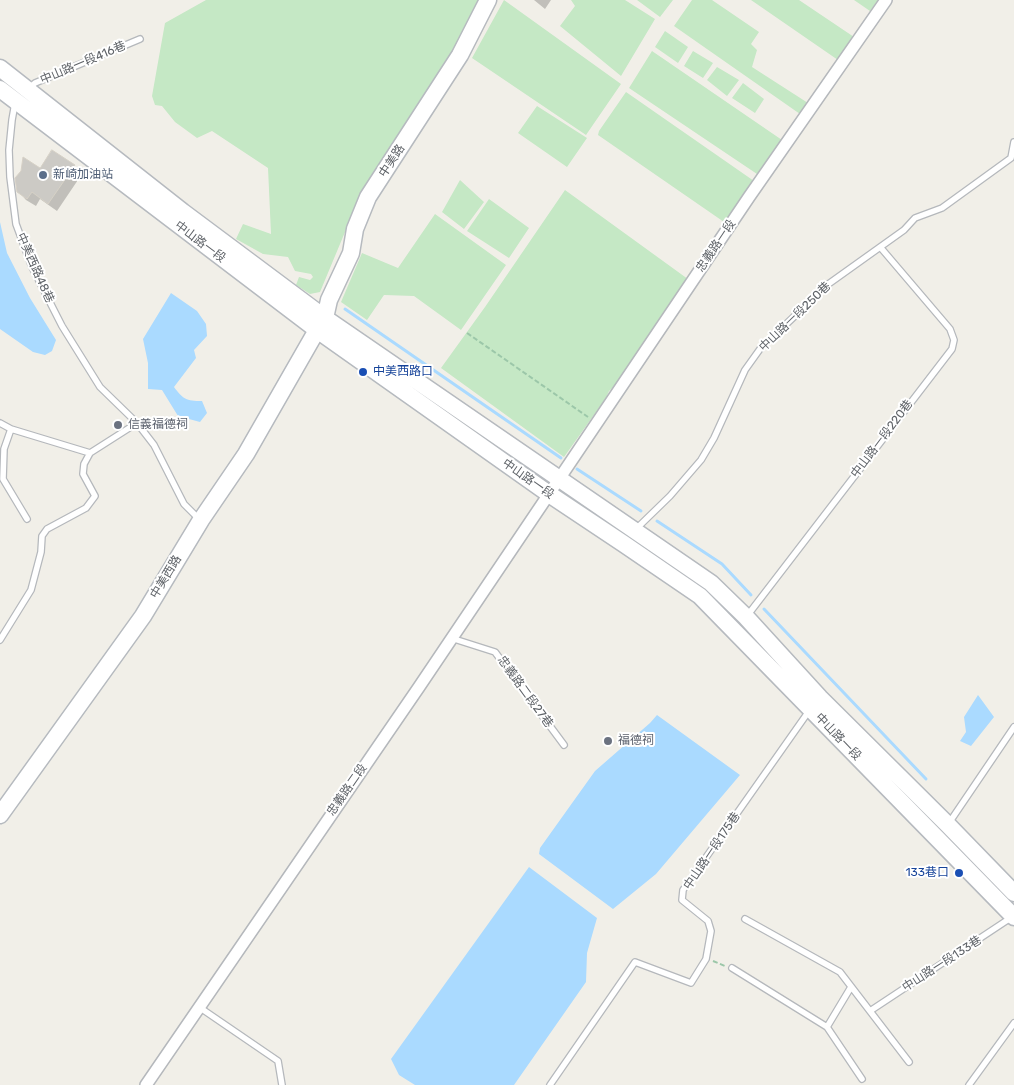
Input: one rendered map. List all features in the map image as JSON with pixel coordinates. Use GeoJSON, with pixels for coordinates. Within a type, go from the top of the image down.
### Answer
{"type":"FeatureCollection","features":[{"type":"Feature","properties":{"kind":"street","name":"中美路"},"geometry":{"type":"LineString","coordinates":[[321,324],[351,253],[355,229],[368,196],[460,56],[488,0]]}},
{"type":"Feature","properties":{"kind":"street","name":"忠義路一段"},"geometry":{"type":"LineString","coordinates":[[548,494],[886,0]]}},
{"type":"Feature","properties":{"kind":"street","name":"中山路一段"},"geometry":{"type":"LineString","coordinates":[[0,68],[21,95],[179,218],[548,494],[700,596],[736,632],[948,825],[1014,893]]}},
{"type":"Feature","properties":{"kind":"street","name":"中山路一段"},"geometry":{"type":"LineString","coordinates":[[0,89],[21,95]]}},
{"type":"Feature","properties":{"kind":"street","name":"中山路一段"},"geometry":{"type":"LineString","coordinates":[[321,324],[635,530],[711,583],[746,617],[815,703],[1014,917]]}},
{"type":"Feature","properties":{"kind":"street","name":"中美西路"},"geometry":{"type":"LineString","coordinates":[[0,815],[142,616],[200,520],[246,454],[321,324]]}},
{"type":"Feature","properties":{"kind":"street","name":"忠義路二段"},"geometry":{"type":"LineString","coordinates":[[146,1085],[548,494]]}},
{"type":"Feature","properties":{"kind":"lane","name":"中山路一段416巷"},"geometry":{"type":"LineString","coordinates":[[21,95],[35,83],[140,39]]}},
{"type":"Feature","properties":{"kind":"lane","name":"中美西路48巷"},"geometry":{"type":"LineString","coordinates":[[21,95],[10,136],[10,177],[16,224],[22,245],[62,326],[100,387],[137,423],[154,445],[184,504],[200,520]]}},
{"type":"Feature","properties":{"kind":"lane","name":"中山路一段250巷"},"geometry":{"type":"LineString","coordinates":[[624,544],[701,460],[733,398],[745,370],[760,348],[820,290],[881,248],[904,230],[915,218],[942,208],[1011,158],[1014,142]]}},
{"type":"Feature","properties":{"kind":"lane","name":"中山路一段220巷"},"geometry":{"type":"LineString","coordinates":[[736,632],[952,349],[954,340],[950,329],[881,248]]}},
{"type":"Feature","properties":{"kind":"lane"},"geometry":{"type":"LineString","coordinates":[[0,640],[31,590],[37,569],[42,536],[47,529],[86,508],[95,496],[83,474],[84,464],[90,453],[137,423]]}},
{"type":"Feature","properties":{"kind":"lane"},"geometry":{"type":"LineString","coordinates":[[0,424],[90,453]]}},
{"type":"Feature","properties":{"kind":"lane"},"geometry":{"type":"LineString","coordinates":[[11,429],[4,449],[3,479],[27,519]]}},
{"type":"Feature","properties":{"kind":"lane","name":"忠義路二段27巷"},"geometry":{"type":"LineString","coordinates":[[451,638],[495,652],[564,745]]}},
{"type":"Feature","properties":{"kind":"lane","name":"中山路一段175巷"},"geometry":{"type":"LineString","coordinates":[[550,1085],[635,962],[691,983],[706,959],[712,932],[708,921],[682,900],[683,890],[815,703]]}},
{"type":"Feature","properties":{"kind":"lane"},"geometry":{"type":"LineString","coordinates":[[948,825],[1014,727]]}},
{"type":"Feature","properties":{"kind":"lane","name":"中山路一段133巷"},"geometry":{"type":"LineString","coordinates":[[870,1011],[1014,917]]}},
{"type":"Feature","properties":{"kind":"lane"},"geometry":{"type":"LineString","coordinates":[[745,919],[840,972],[909,1062]]}},
{"type":"Feature","properties":{"kind":"lane"},"geometry":{"type":"LineString","coordinates":[[732,968],[827,1027],[862,1078]]}},
{"type":"Feature","properties":{"kind":"lane"},"geometry":{"type":"LineString","coordinates":[[827,1027],[851,987]]}},
{"type":"Feature","properties":{"kind":"lane"},"geometry":{"type":"LineString","coordinates":[[199,1007],[278,1061],[282,1085]]}},
{"type":"Feature","properties":{"kind":"lane"},"geometry":{"type":"LineString","coordinates":[[968,1085],[1014,1023]]}},
{"type":"Feature","properties":{"kind":"path"},"geometry":{"type":"LineString","coordinates":[[467,333],[593,420],[594,425]]}},
{"type":"Feature","properties":{"kind":"path"},"geometry":{"type":"LineString","coordinates":[[706,959],[732,968]]}},
{"type":"Feature","properties":{"kind":"green space"},"geometry":{"type":"Polygon","coordinates":[[[206,0],[481,0],[446,68],[360,196],[320,292],[310,294],[296,285],[299,277],[310,280],[313,277],[311,274],[295,271],[288,257],[263,254],[236,239],[243,224],[271,234],[268,168],[212,131],[197,138],[175,122],[162,106],[155,105],[152,96],[165,23],[206,0]]]}},
{"type":"Feature","properties":{"kind":"green space"},"geometry":{"type":"Polygon","coordinates":[[[504,0],[621,84],[586,135],[472,58],[504,0]]]}},
{"type":"Feature","properties":{"kind":"green space"},"geometry":{"type":"Polygon","coordinates":[[[571,0],[625,0],[655,19],[621,76],[560,26],[575,6],[571,0]]]}},
{"type":"Feature","properties":{"kind":"green space"},"geometry":{"type":"Polygon","coordinates":[[[637,0],[673,0],[660,17],[637,0]]]}},
{"type":"Feature","properties":{"kind":"green space"},"geometry":{"type":"Polygon","coordinates":[[[692,0],[712,0],[759,32],[751,44],[757,50],[752,67],[808,103],[800,114],[674,26],[692,0]]]}},
{"type":"Feature","properties":{"kind":"green space"},"geometry":{"type":"Polygon","coordinates":[[[751,0],[799,0],[854,37],[838,60],[751,0]]]}},
{"type":"Feature","properties":{"kind":"green space"},"geometry":{"type":"Polygon","coordinates":[[[854,0],[878,0],[870,11],[854,0]]]}},
{"type":"Feature","properties":{"kind":"green space"},"geometry":{"type":"Polygon","coordinates":[[[665,31],[688,47],[678,63],[655,47],[665,31]]]}},
{"type":"Feature","properties":{"kind":"green space"},"geometry":{"type":"Polygon","coordinates":[[[652,51],[782,140],[757,174],[629,88],[652,51]]]}},
{"type":"Feature","properties":{"kind":"green space"},"geometry":{"type":"Polygon","coordinates":[[[693,51],[713,63],[703,78],[684,66],[693,51]]]}},
{"type":"Feature","properties":{"kind":"green space"},"geometry":{"type":"Polygon","coordinates":[[[717,67],[739,80],[727,96],[707,80],[717,67]]]}},
{"type":"Feature","properties":{"kind":"green space"},"geometry":{"type":"Polygon","coordinates":[[[743,83],[764,99],[755,113],[732,98],[743,83]]]}},
{"type":"Feature","properties":{"kind":"green space"},"geometry":{"type":"Polygon","coordinates":[[[626,92],[754,181],[724,222],[598,135],[626,92]]]}},
{"type":"Feature","properties":{"kind":"green space"},"geometry":{"type":"Polygon","coordinates":[[[537,106],[587,138],[567,167],[518,133],[537,106]]]}},
{"type":"Feature","properties":{"kind":"green space"},"geometry":{"type":"Polygon","coordinates":[[[460,180],[484,202],[464,229],[442,212],[460,180]]]}},
{"type":"Feature","properties":{"kind":"green space"},"geometry":{"type":"Polygon","coordinates":[[[565,190],[692,282],[632,370],[609,391],[564,457],[441,368],[565,190]]]}},
{"type":"Feature","properties":{"kind":"green space"},"geometry":{"type":"Polygon","coordinates":[[[489,199],[529,228],[509,258],[467,231],[489,199]]]}},
{"type":"Feature","properties":{"kind":"green space"},"geometry":{"type":"Polygon","coordinates":[[[435,214],[506,265],[461,330],[414,296],[384,295],[367,320],[341,302],[362,253],[398,268],[435,214]]]}},
{"type":"Feature","properties":{"kind":"water"},"geometry":{"type":"Polygon","coordinates":[[[0,222],[7,253],[30,298],[56,340],[52,351],[45,355],[33,352],[0,329],[0,222]]]}},
{"type":"Feature","properties":{"kind":"water"},"geometry":{"type":"Polygon","coordinates":[[[171,293],[197,311],[206,324],[207,336],[194,350],[196,358],[174,387],[185,398],[202,401],[207,413],[200,422],[178,416],[162,390],[148,389],[148,363],[143,339],[171,293]]]}},
{"type":"Feature","properties":{"kind":"water"},"geometry":{"type":"Polygon","coordinates":[[[978,695],[994,717],[971,746],[960,741],[966,732],[964,717],[978,695]]]}},
{"type":"Feature","properties":{"kind":"water"},"geometry":{"type":"Polygon","coordinates":[[[657,715],[740,775],[656,874],[613,909],[539,854],[540,848],[595,771],[657,715]]]}},
{"type":"Feature","properties":{"kind":"water"},"geometry":{"type":"Polygon","coordinates":[[[529,867],[597,918],[587,953],[586,982],[514,1085],[415,1085],[399,1075],[391,1059],[529,867]]]}},
{"type":"Feature","properties":{"kind":"building","name":"新崎加油站"},"geometry":{"type":"Polygon","coordinates":[[[52,150],[75,165],[48,204],[32,192],[27,199],[17,192],[15,178],[21,171],[23,157],[40,168],[52,150]]]}},
{"type":"Feature","properties":{"kind":"waterway"},"geometry":{"type":"LineString","coordinates":[[345,309],[561,458]]}},
{"type":"Feature","properties":{"kind":"waterway"},"geometry":{"type":"LineString","coordinates":[[577,469],[641,511]]}},
{"type":"Feature","properties":{"kind":"waterway"},"geometry":{"type":"LineString","coordinates":[[657,521],[722,564],[751,595]]}},
{"type":"Feature","properties":{"kind":"waterway"},"geometry":{"type":"LineString","coordinates":[[764,609],[926,779]]}},
{"type":"Feature","properties":{"kind":"place","name":"新崎加油站"},"geometry":{"type":"Point","coordinates":[43,175]}},
{"type":"Feature","properties":{"kind":"place","name":"中美西路口"},"geometry":{"type":"Point","coordinates":[363,372]}},
{"type":"Feature","properties":{"kind":"place","name":"信義福德祠"},"geometry":{"type":"Point","coordinates":[118,425]}},
{"type":"Feature","properties":{"kind":"place","name":"福德祠"},"geometry":{"type":"Point","coordinates":[608,741]}},
{"type":"Feature","properties":{"kind":"place","name":"133巷口"},"geometry":{"type":"Point","coordinates":[959,873]}}]}
